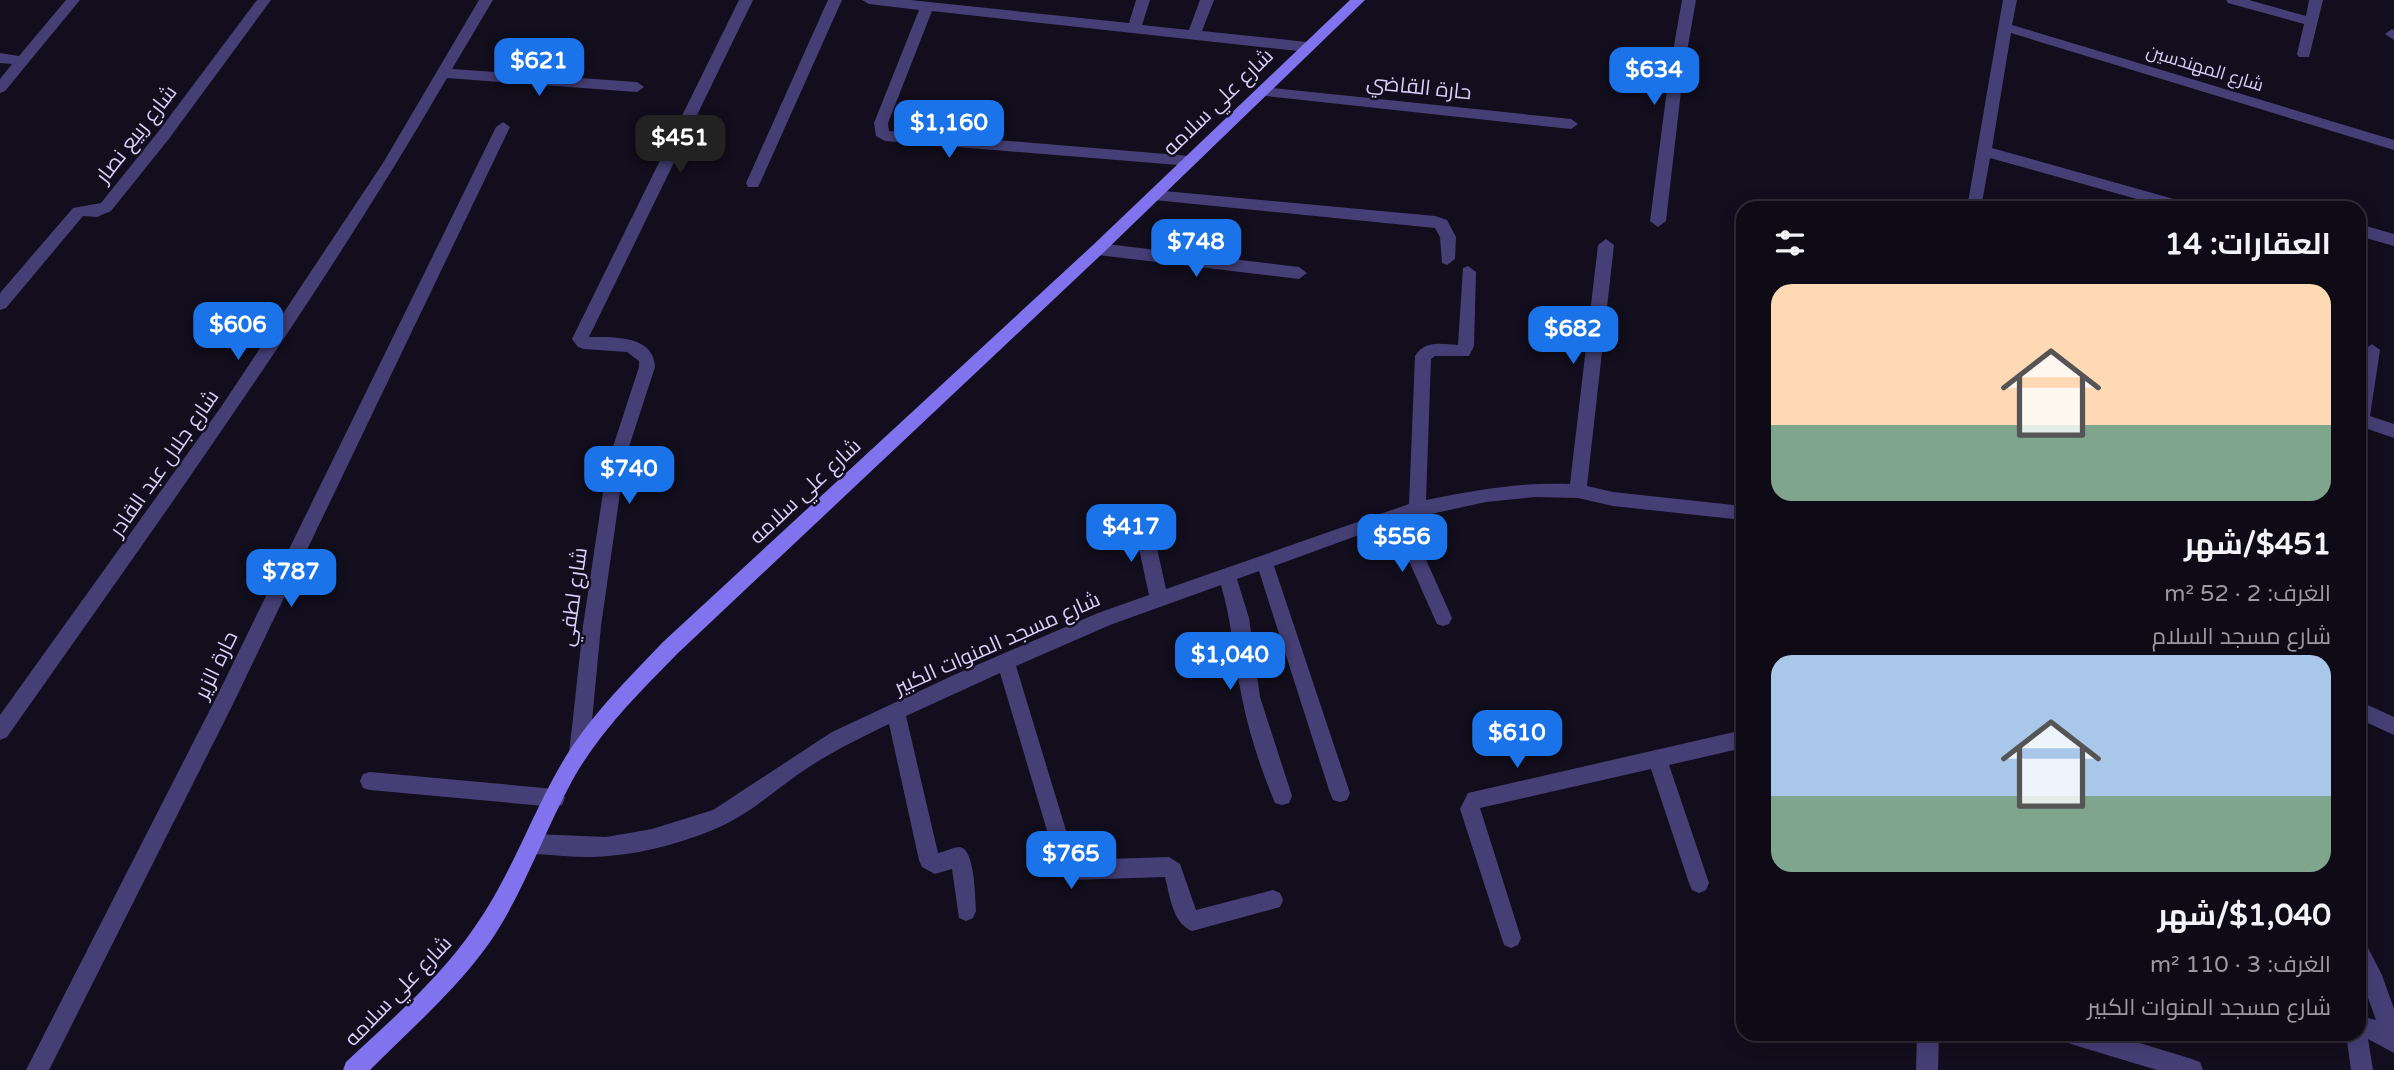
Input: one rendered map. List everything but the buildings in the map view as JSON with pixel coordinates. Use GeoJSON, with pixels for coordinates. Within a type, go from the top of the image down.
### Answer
{"type":"FeatureCollection","features":[{"type":"Feature","properties":{"kind":"street"},"geometry":{"type":"LineString","coordinates":[[0,88],[74,0]]}},
{"type":"Feature","properties":{"kind":"street","name":"شارع ربيع نصار"},"geometry":{"type":"LineString","coordinates":[[0,304],[78,212],[97,212],[106,207],[163,136],[264,0]]}},
{"type":"Feature","properties":{"kind":"street","name":"شارع جلال عبد القادر"},"geometry":{"type":"LineString","coordinates":[[0,731],[227,412],[388,167],[486,0]]}},
{"type":"Feature","properties":{"kind":"street","name":"شارع لطفي"},"geometry":{"type":"LineString","coordinates":[[579,752],[589,645],[612,486],[621,447],[648,370],[645,355],[638,349],[581,342],[605,285],[746,0]]}},
{"type":"Feature","properties":{"kind":"street"},"geometry":{"type":"LineString","coordinates":[[753,183],[835,0]]}},
{"type":"Feature","properties":{"kind":"street"},"geometry":{"type":"LineString","coordinates":[[869,0],[1307,47]]}},
{"type":"Feature","properties":{"kind":"street"},"geometry":{"type":"LineString","coordinates":[[1134,28],[1143,0]]}},
{"type":"Feature","properties":{"kind":"street"},"geometry":{"type":"LineString","coordinates":[[1194,35],[1207,0]]}},
{"type":"Feature","properties":{"kind":"street","name":"شارع علي سلامه"},"geometry":{"type":"LineString","coordinates":[[354,1070],[433,993],[480,938],[510,892],[579,752],[630,690],[670,648],[1098,249],[1358,0]]}},
{"type":"Feature","properties":{"kind":"street"},"geometry":{"type":"LineString","coordinates":[[1658,221],[1676,74],[1689,0]]}},
{"type":"Feature","properties":{"kind":"street"},"geometry":{"type":"LineString","coordinates":[[1975,201],[2010,0]]}},
{"type":"Feature","properties":{"kind":"street"},"geometry":{"type":"LineString","coordinates":[[2233,0],[2311,22]]}},
{"type":"Feature","properties":{"kind":"street"},"geometry":{"type":"LineString","coordinates":[[2304,54],[2316,0]]}},
{"type":"Feature","properties":{"kind":"street"},"geometry":{"type":"LineString","coordinates":[[926,6],[881,123],[884,136],[1190,161]]}},
{"type":"Feature","properties":{"kind":"street","name":"شارع المهندسين"},"geometry":{"type":"LineString","coordinates":[[2005,27],[2394,145]]}},
{"type":"Feature","properties":{"kind":"street"},"geometry":{"type":"LineString","coordinates":[[0,58],[23,61]]}},
{"type":"Feature","properties":{"kind":"street"},"geometry":{"type":"LineString","coordinates":[[443,73],[637,87]]}},
{"type":"Feature","properties":{"kind":"street","name":"حارة القاضي"},"geometry":{"type":"LineString","coordinates":[[1262,92],[1571,124]]}},
{"type":"Feature","properties":{"kind":"street","name":"حارة الزير"},"geometry":{"type":"LineString","coordinates":[[37,1070],[226,698],[503,127]]}},
{"type":"Feature","properties":{"kind":"street"},"geometry":{"type":"LineString","coordinates":[[1983,151],[2163,201]]}},
{"type":"Feature","properties":{"kind":"street"},"geometry":{"type":"LineString","coordinates":[[1154,195],[1435,222],[1442,224],[1447,232],[1447,259]]}},
{"type":"Feature","properties":{"kind":"street"},"geometry":{"type":"LineString","coordinates":[[2366,232],[2394,240]]}},
{"type":"Feature","properties":{"kind":"street"},"geometry":{"type":"LineString","coordinates":[[1577,491],[1606,246]]}},
{"type":"Feature","properties":{"kind":"street"},"geometry":{"type":"LineString","coordinates":[[1098,249],[1300,273]]}},
{"type":"Feature","properties":{"kind":"street"},"geometry":{"type":"LineString","coordinates":[[1417,510],[1423,356],[1432,350],[1463,352],[1466,346],[1468,272]]}},
{"type":"Feature","properties":{"kind":"street"},"geometry":{"type":"LineString","coordinates":[[2366,385],[2372,350]]}},
{"type":"Feature","properties":{"kind":"street"},"geometry":{"type":"LineString","coordinates":[[2366,422],[2394,431]]}},
{"type":"Feature","properties":{"kind":"street","name":"شارع مسجد المنوات الكبير"},"geometry":{"type":"LineString","coordinates":[[533,844],[606,847],[652,839],[719,817],[839,738],[1006,662],[1104,619],[1397,514],[1511,492],[1535,490],[1577,491],[1613,499],[1736,512]]}},
{"type":"Feature","properties":{"kind":"street"},"geometry":{"type":"LineString","coordinates":[[1397,514],[1443,618]]}},
{"type":"Feature","properties":{"kind":"street"},"geometry":{"type":"LineString","coordinates":[[1142,521],[1159,599]]}},
{"type":"Feature","properties":{"kind":"street"},"geometry":{"type":"LineString","coordinates":[[1264,561],[1340,793]]}},
{"type":"Feature","properties":{"kind":"street"},"geometry":{"type":"LineString","coordinates":[[1227,574],[1240,618],[1251,697],[1282,796]]}},
{"type":"Feature","properties":{"kind":"street"},"geometry":{"type":"LineString","coordinates":[[1006,662],[1067,867],[1072,870],[1169,867],[1173,871],[1185,912],[1192,921],[1273,901]]}},
{"type":"Feature","properties":{"kind":"street"},"geometry":{"type":"LineString","coordinates":[[896,712],[929,860],[935,864],[959,857],[961,859],[966,911]]}},
{"type":"Feature","properties":{"kind":"street"},"geometry":{"type":"LineString","coordinates":[[2366,713],[2394,726]]}},
{"type":"Feature","properties":{"kind":"street"},"geometry":{"type":"LineString","coordinates":[[1511,937],[1471,804],[1475,800],[1736,741]]}},
{"type":"Feature","properties":{"kind":"street"},"geometry":{"type":"LineString","coordinates":[[1657,759],[1699,883]]}},
{"type":"Feature","properties":{"kind":"street"},"geometry":{"type":"LineString","coordinates":[[370,781],[555,797]]}},
{"type":"Feature","properties":{"kind":"street"},"geometry":{"type":"LineString","coordinates":[[2366,966],[2378,992],[2394,1042]]}},
{"type":"Feature","properties":{"kind":"street"},"geometry":{"type":"LineString","coordinates":[[2366,1030],[2374,1030],[2394,1042]]}},
{"type":"Feature","properties":{"kind":"street"},"geometry":{"type":"LineString","coordinates":[[1927,1070],[1928,1041]]}},
{"type":"Feature","properties":{"kind":"street"},"geometry":{"type":"LineString","coordinates":[[2097,1041],[2192,1070]]}},
{"type":"Feature","properties":{"kind":"street"},"geometry":{"type":"LineString","coordinates":[[2360,1041],[2362,1070]]}}]}
